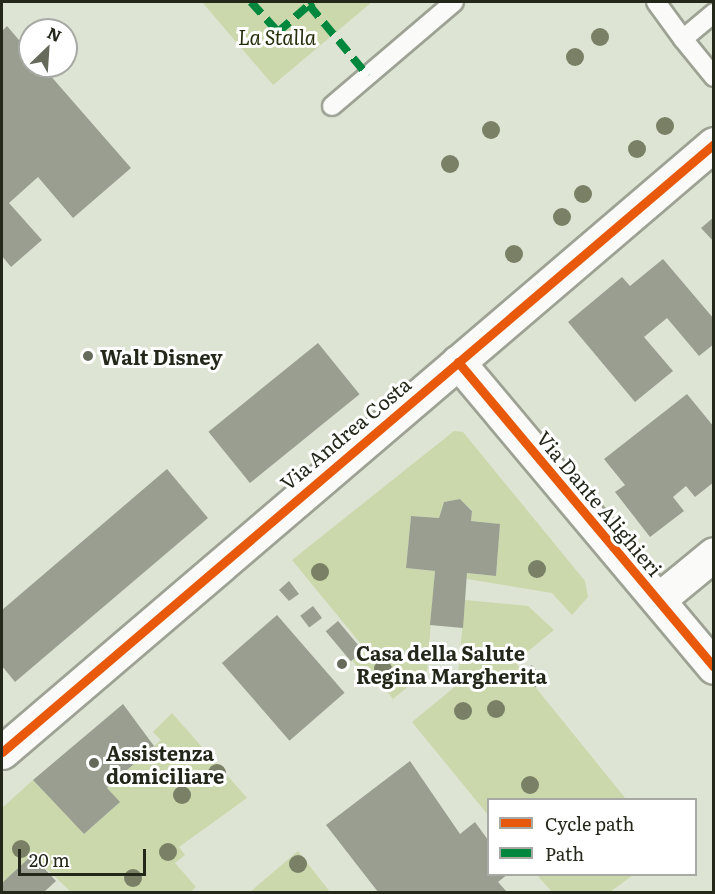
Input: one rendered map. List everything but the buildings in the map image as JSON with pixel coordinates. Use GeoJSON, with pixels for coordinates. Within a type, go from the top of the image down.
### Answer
{"type":"FeatureCollection","features":[{"type":"Feature","properties":{"kind":"main road","name":"Via Andrea Costa"},"geometry":{"type":"LineString","coordinates":[[2,752],[714,144]]}},
{"type":"Feature","properties":{"kind":"main road","name":"Via Dante Alighieri"},"geometry":{"type":"LineString","coordinates":[[458,362],[714,667]]}},
{"type":"Feature","properties":{"kind":"main road"},"geometry":{"type":"LineString","coordinates":[[658,600],[714,554]]}},
{"type":"Feature","properties":{"kind":"lane"},"geometry":{"type":"LineString","coordinates":[[332,106],[454,2]]}},
{"type":"Feature","properties":{"kind":"lane"},"geometry":{"type":"LineString","coordinates":[[656,2],[714,77]]}},
{"type":"Feature","properties":{"kind":"lane"},"geometry":{"type":"LineString","coordinates":[[683,39],[714,13]]}},
{"type":"Feature","properties":{"kind":"green space","name":"La Stalla"},"geometry":{"type":"Polygon","coordinates":[[[202,2],[372,2],[273,85],[202,2]]]}},
{"type":"Feature","properties":{"kind":"green space"},"geometry":{"type":"Polygon","coordinates":[[[454,431],[463,432],[585,581],[588,597],[572,615],[552,593],[467,579],[467,573],[496,576],[500,524],[471,521],[472,510],[460,499],[444,502],[439,518],[411,516],[406,568],[435,571],[427,671],[393,699],[370,670],[364,675],[352,660],[365,649],[292,560],[454,431]]]}},
{"type":"Feature","properties":{"kind":"green space"},"geometry":{"type":"Polygon","coordinates":[[[465,600],[528,606],[554,630],[515,662],[625,798],[487,798],[487,814],[412,722],[457,685],[465,600]]]}},
{"type":"Feature","properties":{"kind":"green space"},"geometry":{"type":"Polygon","coordinates":[[[172,713],[247,798],[179,847],[185,855],[175,863],[196,887],[190,892],[71,892],[32,855],[2,883],[2,808],[33,780],[84,834],[119,803],[107,788],[161,740],[153,732],[172,713]]]}},
{"type":"Feature","properties":{"kind":"green space"},"geometry":{"type":"Polygon","coordinates":[[[298,851],[330,892],[250,892],[298,851]]]}},
{"type":"Feature","properties":{"kind":"green space"},"geometry":{"type":"Polygon","coordinates":[[[538,876],[632,876],[610,892],[552,892],[538,876]]]}},
{"type":"Feature","properties":{"kind":"marked path"},"geometry":{"type":"LineString","coordinates":[[251,2],[278,32],[309,5]]}},
{"type":"Feature","properties":{"kind":"marked path"},"geometry":{"type":"LineString","coordinates":[[313,2],[309,5],[368,76]]}},
{"type":"Feature","properties":{"kind":"cycle path"},"geometry":{"type":"LineString","coordinates":[[2,752],[714,144]]}},
{"type":"Feature","properties":{"kind":"cycle path"},"geometry":{"type":"LineString","coordinates":[[458,362],[714,667]]}},
{"type":"Feature","properties":{"kind":"place","name":"Walt Disney"},"geometry":{"type":"Point","coordinates":[88,356]}},
{"type":"Feature","properties":{"kind":"place","name":"Casa della Salute Regina Margherita"},"geometry":{"type":"Point","coordinates":[342,664]}},
{"type":"Feature","properties":{"kind":"place","name":"Assistenza domiciliare"},"geometry":{"type":"Point","coordinates":[94,763]}}]}
